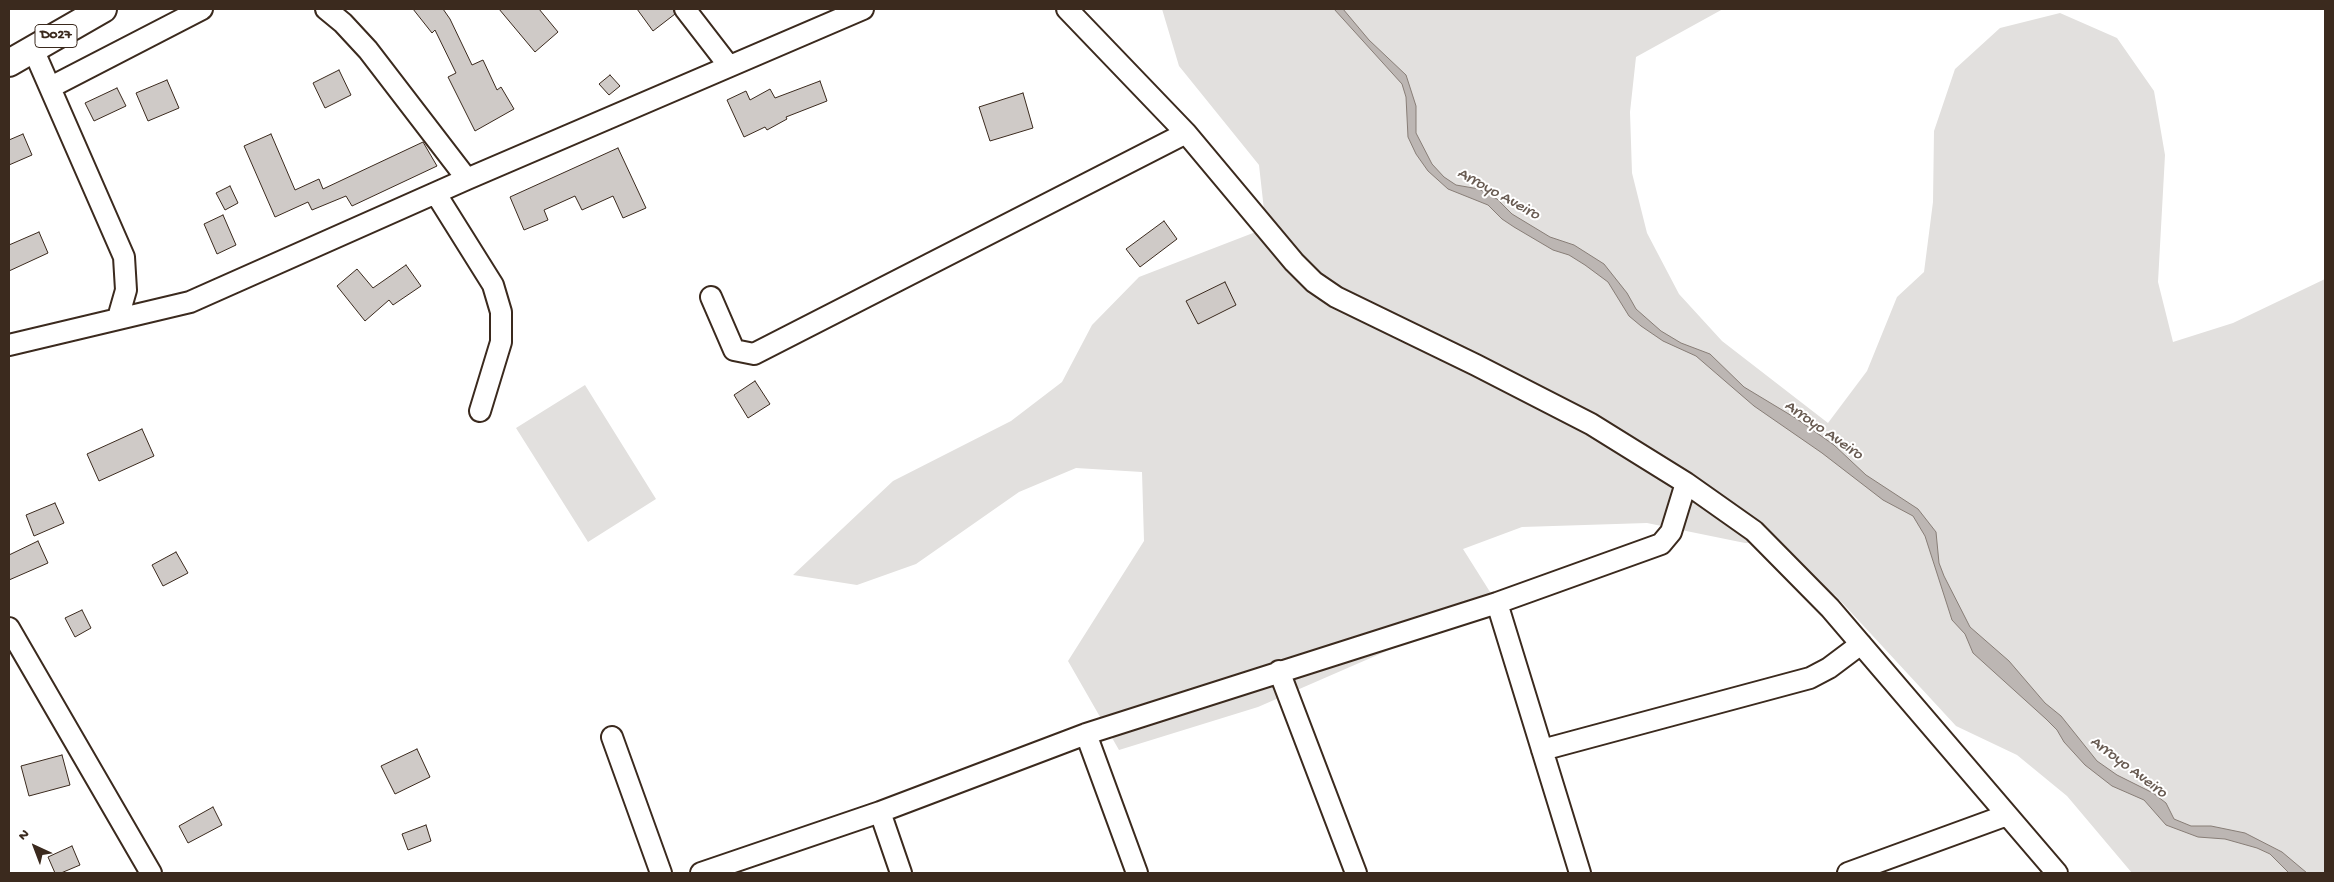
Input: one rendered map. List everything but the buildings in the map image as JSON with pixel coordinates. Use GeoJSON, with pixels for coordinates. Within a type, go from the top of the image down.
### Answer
{"type":"FeatureCollection","features":[{"type":"Feature","properties":{"kind":"main road","name":"D027"},"geometry":{"type":"LineString","coordinates":[[9,63],[102,9]]}},
{"type":"Feature","properties":{"kind":"street"},"geometry":{"type":"LineString","coordinates":[[51,87],[202,9]]}},
{"type":"Feature","properties":{"kind":"street"},"geometry":{"type":"LineString","coordinates":[[326,9],[343,23],[368,50],[467,179]]}},
{"type":"Feature","properties":{"kind":"street"},"geometry":{"type":"LineString","coordinates":[[685,9],[729,66]]}},
{"type":"Feature","properties":{"kind":"street"},"geometry":{"type":"LineString","coordinates":[[9,345],[190,302],[467,179],[863,9]]}},
{"type":"Feature","properties":{"kind":"street"},"geometry":{"type":"LineString","coordinates":[[1067,9],[1186,133],[1294,262],[1314,282],[1336,297],[1476,364],[1591,424],[1686,482],[1754,531],[1830,608],[2057,873]]}},
{"type":"Feature","properties":{"kind":"street"},"geometry":{"type":"LineString","coordinates":[[33,49],[124,257],[126,290],[118,318]]}},
{"type":"Feature","properties":{"kind":"street"},"geometry":{"type":"LineString","coordinates":[[711,297],[734,350],[754,354],[1186,133]]}},
{"type":"Feature","properties":{"kind":"street"},"geometry":{"type":"LineString","coordinates":[[436,194],[493,285],[501,312],[501,342],[480,411]]}},
{"type":"Feature","properties":{"kind":"street"},"geometry":{"type":"LineString","coordinates":[[701,873],[880,812],[1086,734],[1497,603],[1661,544],[1671,532],[1686,482]]}},
{"type":"Feature","properties":{"kind":"street"},"geometry":{"type":"LineString","coordinates":[[1497,603],[1580,873]]}},
{"type":"Feature","properties":{"kind":"street"},"geometry":{"type":"LineString","coordinates":[[9,628],[151,873]]}},
{"type":"Feature","properties":{"kind":"street"},"geometry":{"type":"LineString","coordinates":[[1542,750],[1810,678],[1829,668],[1861,644]]}},
{"type":"Feature","properties":{"kind":"street"},"geometry":{"type":"LineString","coordinates":[[1279,671],[1356,873]]}},
{"type":"Feature","properties":{"kind":"street"},"geometry":{"type":"LineString","coordinates":[[1086,734],[1137,873]]}},
{"type":"Feature","properties":{"kind":"street"},"geometry":{"type":"LineString","coordinates":[[612,737],[661,873]]}},
{"type":"Feature","properties":{"kind":"street"},"geometry":{"type":"LineString","coordinates":[[880,812],[901,873]]}},
{"type":"Feature","properties":{"kind":"street"},"geometry":{"type":"LineString","coordinates":[[1848,873],[2007,815]]}},
{"type":"Feature","properties":{"kind":"shaded area"},"geometry":{"type":"Polygon","coordinates":[[[1162,9],[1723,9],[1636,57],[1630,112],[1632,173],[1647,233],[1679,294],[1722,341],[1828,423],[1867,371],[1897,297],[1924,272],[1933,202],[1934,131],[1955,69],[2000,28],[2060,13],[2117,38],[2154,91],[2165,155],[2158,282],[2173,342],[2233,323],[2325,279],[2325,873],[2132,873],[2067,796],[2017,755],[1956,726],[1835,595],[1780,567],[1758,543],[1745,543],[1647,523],[1522,527],[1463,549],[1497,603],[1258,707],[1119,750],[1068,661],[1144,541],[1142,472],[1076,468],[1019,492],[916,564],[857,585],[793,575],[893,481],[1011,421],[1062,382],[1092,325],[1139,277],[1266,228],[1259,165],[1179,66],[1162,9]]]}},
{"type":"Feature","properties":{"kind":"shaded area"},"geometry":{"type":"Polygon","coordinates":[[[1334,9],[1343,9],[1369,40],[1406,75],[1416,106],[1416,133],[1432,164],[1444,177],[1456,185],[1479,189],[1497,199],[1512,214],[1550,237],[1574,245],[1604,264],[1627,293],[1636,309],[1661,331],[1681,343],[1710,354],[1744,387],[1797,419],[1834,445],[1866,475],[1918,509],[1936,532],[1939,563],[1970,627],[2009,661],[2045,703],[2061,716],[2097,761],[2117,775],[2153,793],[2166,803],[2174,819],[2191,826],[2211,826],[2245,833],[2282,852],[2307,873],[2289,873],[2270,854],[2257,848],[2225,839],[2198,837],[2166,825],[2144,800],[2112,786],[2085,765],[2046,719],[1973,653],[1965,634],[1952,620],[1925,536],[1913,516],[1883,500],[1822,453],[1754,406],[1696,356],[1663,341],[1641,326],[1629,316],[1608,282],[1585,265],[1569,255],[1553,250],[1514,227],[1502,219],[1488,205],[1448,189],[1428,171],[1416,154],[1408,137],[1406,97],[1402,84],[1334,9]]]}},
{"type":"Feature","properties":{"kind":"shaded area"},"geometry":{"type":"Polygon","coordinates":[[[585,385],[656,499],[588,542],[516,428],[585,385]]]}},
{"type":"Feature","properties":{"kind":"water label","name":"Arroyo Aveiro"},"geometry":{"type":"Point","coordinates":[1498,195]}},
{"type":"Feature","properties":{"kind":"water label","name":"Arroyo Aveiro"},"geometry":{"type":"Point","coordinates":[1823,431]}},
{"type":"Feature","properties":{"kind":"water label","name":"Arroyo Aveiro"},"geometry":{"type":"Point","coordinates":[2128,768]}}]}
